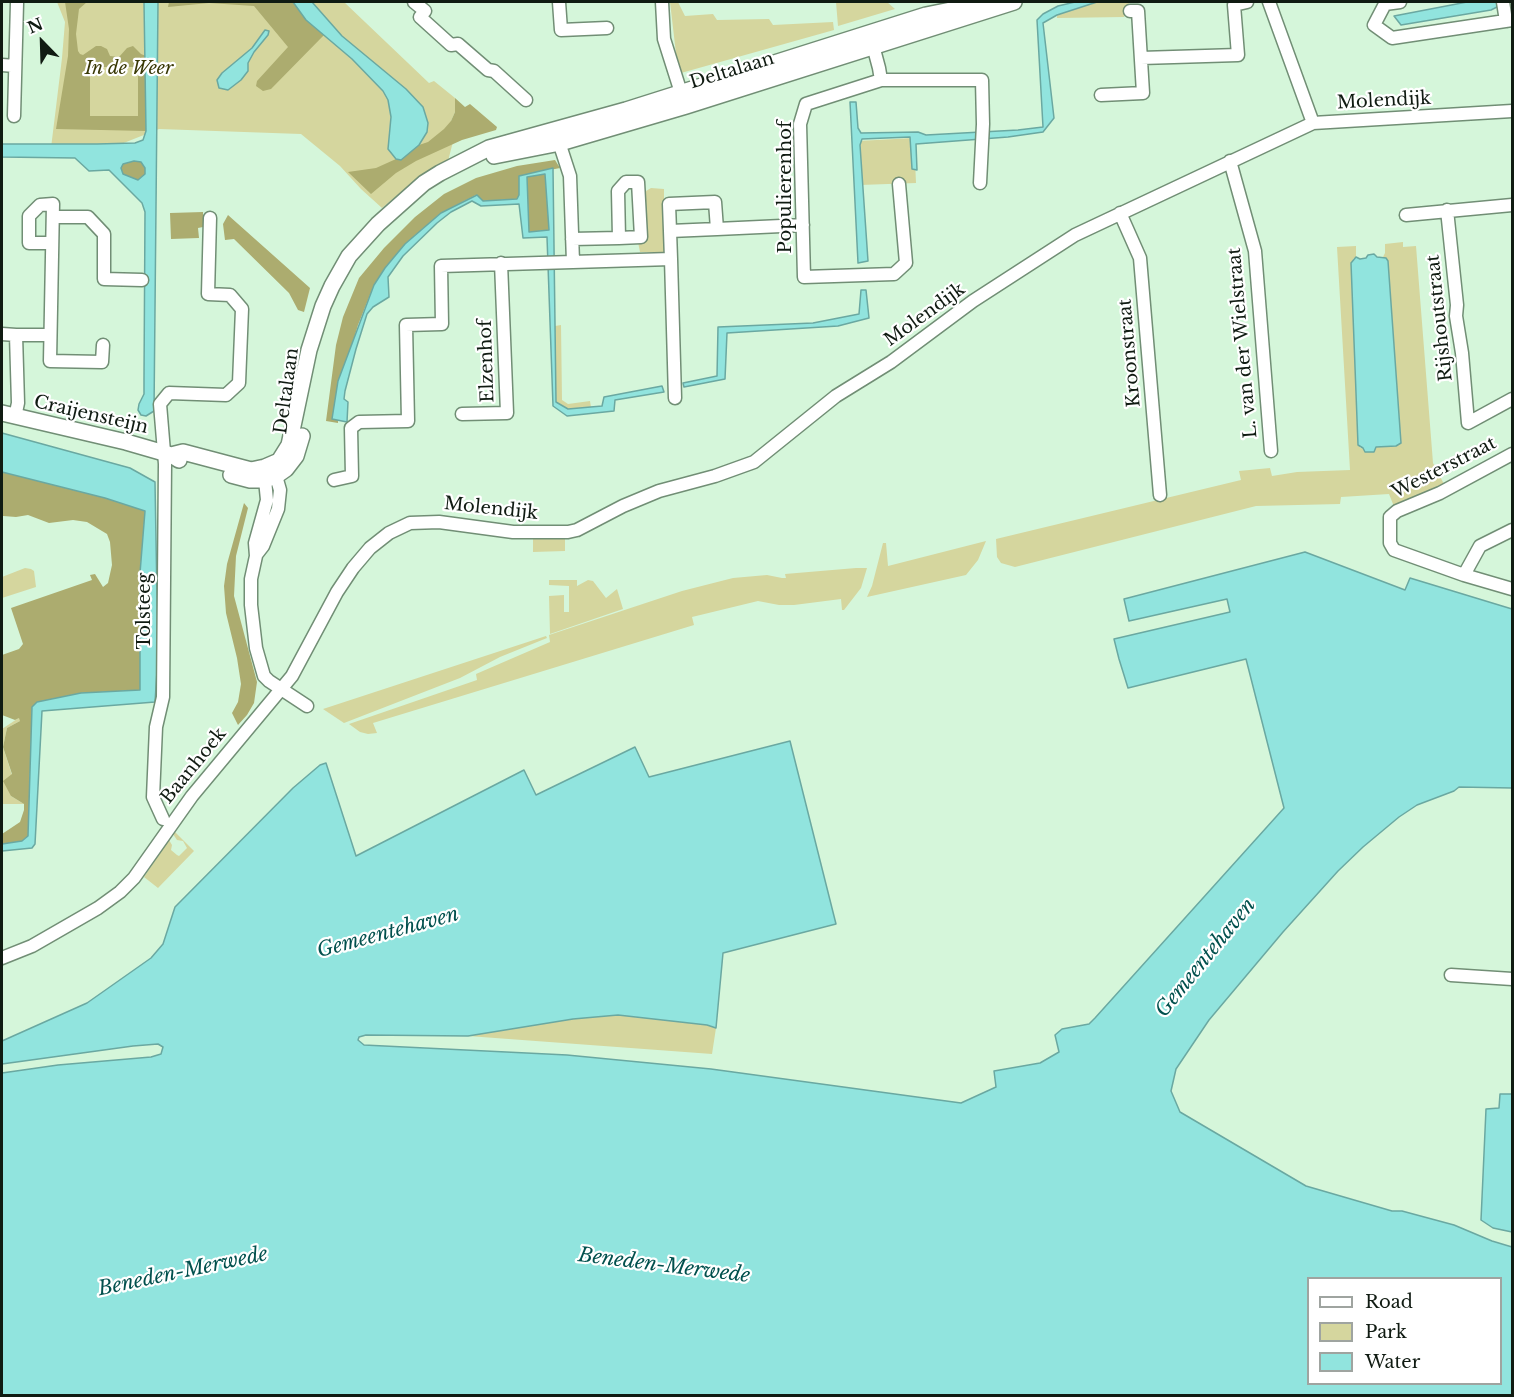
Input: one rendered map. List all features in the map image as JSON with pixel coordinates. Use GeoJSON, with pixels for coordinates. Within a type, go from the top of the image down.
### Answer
{"type":"FeatureCollection","features":[{"type":"Feature","properties":{"kind":"street"},"geometry":{"type":"LineString","coordinates":[[414,2],[425,11],[420,17],[451,45],[458,44],[488,70],[494,70],[526,100]]}},
{"type":"Feature","properties":{"kind":"street"},"geometry":{"type":"LineString","coordinates":[[559,2],[561,30],[607,28]]}},
{"type":"Feature","properties":{"kind":"street"},"geometry":{"type":"LineString","coordinates":[[662,2],[664,39],[683,99]]}},
{"type":"Feature","properties":{"kind":"street","name":"Deltalaan"},"geometry":{"type":"LineString","coordinates":[[269,474],[289,445],[309,350],[323,306],[349,256],[378,224],[424,183],[459,163],[683,99],[871,40],[982,2]]}},
{"type":"Feature","properties":{"kind":"street","name":"Deltalaan"},"geometry":{"type":"LineString","coordinates":[[871,40],[1014,2]]}},
{"type":"Feature","properties":{"kind":"street"},"geometry":{"type":"LineString","coordinates":[[1141,58],[1238,55],[1234,5],[1247,2]]}},
{"type":"Feature","properties":{"kind":"street"},"geometry":{"type":"LineString","coordinates":[[1269,2],[1313,123]]}},
{"type":"Feature","properties":{"kind":"street"},"geometry":{"type":"LineString","coordinates":[[1400,2],[1384,3],[1374,25],[1392,38],[1509,21],[1503,2]]}},
{"type":"Feature","properties":{"kind":"street"},"geometry":{"type":"LineString","coordinates":[[14,116],[17,3]]}},
{"type":"Feature","properties":{"kind":"street"},"geometry":{"type":"LineString","coordinates":[[1101,95],[1143,93],[1138,11],[1130,11]]}},
{"type":"Feature","properties":{"kind":"street"},"geometry":{"type":"LineString","coordinates":[[871,40],[881,80]]}},
{"type":"Feature","properties":{"kind":"street"},"geometry":{"type":"LineString","coordinates":[[2,65],[15,66]]}},
{"type":"Feature","properties":{"kind":"street","name":"Populierenhof"},"geometry":{"type":"LineString","coordinates":[[899,184],[906,263],[894,274],[804,277],[800,124],[806,104],[881,80],[982,80],[980,183]]}},
{"type":"Feature","properties":{"kind":"street","name":"Molendijk"},"geometry":{"type":"LineString","coordinates":[[370,548],[389,533],[410,523],[439,522],[513,532],[568,532],[589,525],[623,506],[660,490],[715,476],[754,462],[816,410],[891,362],[973,301],[1075,235],[1313,123],[1512,111]]}},
{"type":"Feature","properties":{"kind":"street"},"geometry":{"type":"LineString","coordinates":[[557,136],[570,176],[573,262]]}},
{"type":"Feature","properties":{"kind":"street","name":"L. van der Wielstraat"},"geometry":{"type":"LineString","coordinates":[[1230,161],[1255,251],[1271,452]]}},
{"type":"Feature","properties":{"kind":"street"},"geometry":{"type":"LineString","coordinates":[[675,398],[669,204],[715,202],[717,229]]}},
{"type":"Feature","properties":{"kind":"street"},"geometry":{"type":"LineString","coordinates":[[52,243],[25,246],[29,216],[40,205],[53,204],[50,362],[102,362],[102,345]]}},
{"type":"Feature","properties":{"kind":"street"},"geometry":{"type":"LineString","coordinates":[[1406,214],[1512,205]]}},
{"type":"Feature","properties":{"kind":"street","name":"Rijshoutstraat"},"geometry":{"type":"LineString","coordinates":[[1448,210],[1456,316],[1462,353],[1468,423],[1512,399]]}},
{"type":"Feature","properties":{"kind":"street","name":"Kroonstraat"},"geometry":{"type":"LineString","coordinates":[[1120,213],[1140,258],[1160,495]]}},
{"type":"Feature","properties":{"kind":"street"},"geometry":{"type":"LineString","coordinates":[[53,217],[88,217],[104,234],[104,279],[142,280]]}},
{"type":"Feature","properties":{"kind":"street","name":"Tolsteeg"},"geometry":{"type":"LineString","coordinates":[[163,819],[153,797],[156,727],[163,697],[165,464],[167,453],[160,404],[168,393],[226,395],[239,383],[242,309],[230,295],[208,294],[210,218]]}},
{"type":"Feature","properties":{"kind":"street"},"geometry":{"type":"LineString","coordinates":[[670,231],[803,225]]}},
{"type":"Feature","properties":{"kind":"street"},"geometry":{"type":"LineString","coordinates":[[572,239],[619,238]]}},
{"type":"Feature","properties":{"kind":"street"},"geometry":{"type":"LineString","coordinates":[[334,480],[352,476],[351,428],[359,422],[408,421],[406,325],[442,324],[441,266],[670,259]]}},
{"type":"Feature","properties":{"kind":"street","name":"Elzenhof"},"geometry":{"type":"LineString","coordinates":[[462,414],[507,413],[501,263]]}},
{"type":"Feature","properties":{"kind":"street"},"geometry":{"type":"LineString","coordinates":[[2,334],[50,335]]}},
{"type":"Feature","properties":{"kind":"street"},"geometry":{"type":"LineString","coordinates":[[8,415],[18,403],[16,335]]}},
{"type":"Feature","properties":{"kind":"street","name":"Craijensteijn"},"geometry":{"type":"LineString","coordinates":[[8,415],[167,453],[183,452],[269,474]]}},
{"type":"Feature","properties":{"kind":"street","name":"Westerstraat"},"geometry":{"type":"LineString","coordinates":[[1464,575],[1394,550],[1390,543],[1390,517],[1397,511],[1440,493],[1512,454]]}},
{"type":"Feature","properties":{"kind":"street"},"geometry":{"type":"LineString","coordinates":[[269,474],[267,501],[255,543],[256,556],[251,579],[251,605],[256,648],[264,676],[307,706]]}},
{"type":"Feature","properties":{"kind":"street"},"geometry":{"type":"LineString","coordinates":[[1512,530],[1480,546],[1464,575],[1512,589]]}},
{"type":"Feature","properties":{"kind":"street","name":"Baanhoek"},"geometry":{"type":"LineString","coordinates":[[2,958],[32,946],[70,925],[120,892],[136,875],[192,796],[292,676],[337,592],[352,568],[370,548]]}},
{"type":"Feature","properties":{"kind":"street"},"geometry":{"type":"LineString","coordinates":[[1451,975],[1512,979]]}},
{"type":"Feature","properties":{"kind":"green space","name":"In de Weer"},"geometry":{"type":"Polygon","coordinates":[[[57,2],[344,2],[429,83],[434,81],[455,98],[455,112],[451,121],[455,134],[448,161],[418,178],[382,208],[340,166],[301,134],[159,129],[111,148],[51,148],[65,22],[57,2]]]}},
{"type":"Feature","properties":{"kind":"green space"},"geometry":{"type":"Polygon","coordinates":[[[670,2],[678,2],[685,16],[713,14],[717,20],[769,19],[773,25],[833,22],[834,30],[681,73],[677,62],[670,2]]]}},
{"type":"Feature","properties":{"kind":"green space"},"geometry":{"type":"Polygon","coordinates":[[[836,2],[887,2],[895,9],[838,26],[836,2]]]}},
{"type":"Feature","properties":{"kind":"green space"},"geometry":{"type":"Polygon","coordinates":[[[1097,2],[1131,2],[1127,5],[1124,17],[1057,18],[1057,15],[1097,2]]]}},
{"type":"Feature","properties":{"kind":"green space"},"geometry":{"type":"Polygon","coordinates":[[[914,138],[916,183],[860,185],[858,141],[914,138]]]}},
{"type":"Feature","properties":{"kind":"green space"},"geometry":{"type":"Polygon","coordinates":[[[651,188],[664,189],[664,252],[640,252],[638,242],[643,200],[646,191],[651,188]]]}},
{"type":"Feature","properties":{"kind":"green space"},"geometry":{"type":"Polygon","coordinates":[[[1403,242],[1403,247],[1416,246],[1433,463],[1445,486],[1395,509],[1389,494],[1341,497],[1340,504],[1256,506],[1015,567],[1001,563],[997,557],[996,539],[1241,480],[1239,471],[1270,468],[1272,476],[1297,472],[1350,470],[1337,247],[1356,246],[1356,257],[1353,259],[1360,448],[1374,450],[1376,447],[1396,446],[1401,442],[1388,261],[1383,257],[1385,244],[1403,242]]]}},
{"type":"Feature","properties":{"kind":"green space"},"geometry":{"type":"Polygon","coordinates":[[[561,325],[562,400],[568,404],[590,401],[591,407],[568,409],[556,402],[555,326],[561,325]]]}},
{"type":"Feature","properties":{"kind":"green space"},"geometry":{"type":"Polygon","coordinates":[[[533,539],[565,539],[565,551],[533,552],[533,539]]]}},
{"type":"Feature","properties":{"kind":"green space"},"geometry":{"type":"Polygon","coordinates":[[[986,541],[978,560],[966,575],[867,597],[883,543],[886,543],[888,566],[986,541]]]}},
{"type":"Feature","properties":{"kind":"green space"},"geometry":{"type":"Polygon","coordinates":[[[25,568],[34,571],[36,587],[2,598],[2,577],[25,568]]]}},
{"type":"Feature","properties":{"kind":"green space"},"geometry":{"type":"Polygon","coordinates":[[[867,568],[861,588],[844,610],[842,610],[841,599],[794,605],[758,601],[692,617],[694,625],[373,723],[377,733],[360,732],[349,724],[477,680],[476,674],[550,642],[549,635],[682,591],[733,578],[767,575],[786,578],[785,574],[867,568]]]}},
{"type":"Feature","properties":{"kind":"green space"},"geometry":{"type":"Polygon","coordinates":[[[549,580],[577,580],[577,586],[588,580],[593,581],[606,598],[617,589],[623,609],[550,634],[549,596],[564,595],[564,612],[569,612],[569,586],[549,585],[549,580]]]}},
{"type":"Feature","properties":{"kind":"green space"},"geometry":{"type":"Polygon","coordinates":[[[546,636],[547,638],[500,657],[460,678],[344,723],[323,709],[546,636]]]}},
{"type":"Feature","properties":{"kind":"green space"},"geometry":{"type":"Polygon","coordinates":[[[20,717],[20,721],[7,728],[3,747],[12,775],[11,796],[24,804],[2,804],[2,729],[20,717]]]}},
{"type":"Feature","properties":{"kind":"green space"},"geometry":{"type":"Polygon","coordinates":[[[175,832],[194,851],[158,888],[144,877],[169,840],[172,845],[171,850],[179,856],[187,848],[183,841],[177,840],[173,834],[175,832]]]}},
{"type":"Feature","properties":{"kind":"green space"},"geometry":{"type":"Polygon","coordinates":[[[618,1015],[716,1028],[712,1054],[468,1036],[573,1019],[618,1015]]]}},
{"type":"Feature","properties":{"kind":"shaded area"},"geometry":{"type":"Polygon","coordinates":[[[65,2],[87,2],[79,9],[76,34],[80,54],[83,55],[96,46],[101,46],[107,49],[110,56],[119,57],[127,48],[133,46],[146,56],[146,131],[56,129],[68,56],[69,29],[65,2]],[[90,67],[90,116],[138,116],[138,67],[90,67]]]}},
{"type":"Feature","properties":{"kind":"shaded area"},"geometry":{"type":"Polygon","coordinates":[[[169,2],[293,2],[306,20],[324,35],[271,89],[263,91],[256,86],[257,81],[288,47],[254,6],[209,3],[168,7],[169,2]]]}},
{"type":"Feature","properties":{"kind":"shaded area"},"geometry":{"type":"Polygon","coordinates":[[[455,98],[465,107],[470,104],[497,127],[496,130],[462,140],[416,161],[396,173],[371,194],[348,172],[376,168],[396,159],[401,160],[419,145],[428,142],[451,121],[455,112],[455,98]]]}},
{"type":"Feature","properties":{"kind":"shaded area"},"geometry":{"type":"Polygon","coordinates":[[[555,160],[560,168],[519,176],[517,199],[483,201],[476,195],[441,213],[405,244],[374,285],[358,325],[347,362],[338,382],[333,419],[338,420],[338,423],[326,421],[336,345],[343,317],[359,278],[384,248],[415,217],[444,194],[476,178],[517,166],[555,160]]]}},
{"type":"Feature","properties":{"kind":"shaded area"},"geometry":{"type":"Polygon","coordinates":[[[141,162],[145,168],[145,174],[138,180],[123,174],[121,168],[123,164],[141,162]]]}},
{"type":"Feature","properties":{"kind":"shaded area"},"geometry":{"type":"Polygon","coordinates":[[[545,173],[549,230],[529,232],[527,177],[545,173]]]}},
{"type":"Feature","properties":{"kind":"shaded area"},"geometry":{"type":"Polygon","coordinates":[[[203,212],[203,227],[198,228],[199,238],[171,239],[170,213],[203,212]]]}},
{"type":"Feature","properties":{"kind":"shaded area"},"geometry":{"type":"Polygon","coordinates":[[[228,215],[310,288],[304,312],[298,310],[289,293],[234,239],[225,240],[223,224],[228,215]]]}},
{"type":"Feature","properties":{"kind":"shaded area"},"geometry":{"type":"Polygon","coordinates":[[[2,472],[105,498],[145,511],[140,573],[140,690],[81,693],[37,702],[32,707],[28,836],[22,841],[2,844],[2,834],[20,822],[24,810],[24,804],[11,796],[3,781],[12,774],[3,747],[7,728],[20,721],[19,718],[15,720],[2,715],[2,655],[19,649],[23,644],[11,608],[92,580],[90,575],[95,574],[103,587],[108,583],[112,565],[107,534],[87,522],[73,520],[49,523],[28,515],[3,516],[2,472]]]}},
{"type":"Feature","properties":{"kind":"shaded area"},"geometry":{"type":"Polygon","coordinates":[[[244,503],[248,508],[236,556],[234,596],[257,682],[254,703],[238,725],[232,713],[238,702],[241,684],[226,613],[224,586],[227,564],[244,503]]]}},
{"type":"Feature","properties":{"kind":"water"},"geometry":{"type":"Polygon","coordinates":[[[144,2],[158,2],[154,411],[146,416],[141,415],[138,410],[144,394],[145,212],[142,203],[109,170],[89,171],[75,158],[2,157],[2,144],[135,143],[143,140],[146,131],[144,2]],[[141,162],[123,164],[121,168],[123,174],[138,180],[145,174],[145,168],[141,162]]]}},
{"type":"Feature","properties":{"kind":"water"},"geometry":{"type":"Polygon","coordinates":[[[293,2],[312,2],[342,36],[406,89],[423,107],[428,123],[427,132],[419,145],[401,160],[396,159],[388,149],[391,117],[388,100],[383,91],[352,59],[306,20],[293,2]]]}},
{"type":"Feature","properties":{"kind":"water"},"geometry":{"type":"Polygon","coordinates":[[[1075,2],[1097,2],[1057,15],[1043,23],[1054,118],[1043,132],[916,144],[917,170],[912,169],[910,137],[862,139],[860,145],[868,261],[858,263],[850,102],[856,102],[858,128],[861,133],[918,132],[926,135],[1043,127],[1037,20],[1058,6],[1075,2]]]}},
{"type":"Feature","properties":{"kind":"water"},"geometry":{"type":"Polygon","coordinates":[[[1467,2],[1498,2],[1499,6],[1491,10],[1401,25],[1394,16],[1467,2]]]}},
{"type":"Feature","properties":{"kind":"water"},"geometry":{"type":"Polygon","coordinates":[[[265,30],[269,31],[268,35],[254,52],[248,63],[248,71],[241,80],[228,90],[219,88],[217,80],[222,73],[252,48],[265,30]]]}},
{"type":"Feature","properties":{"kind":"water"},"geometry":{"type":"Polygon","coordinates":[[[553,168],[556,402],[568,409],[602,406],[604,397],[662,386],[664,392],[615,400],[614,411],[567,416],[553,406],[547,237],[523,238],[519,204],[481,206],[472,201],[451,212],[437,223],[403,256],[388,277],[389,297],[373,307],[367,314],[356,349],[344,399],[348,402],[347,422],[332,419],[338,381],[374,285],[385,268],[405,244],[441,213],[477,195],[483,201],[517,199],[519,176],[553,168]],[[545,174],[527,177],[529,232],[549,230],[545,174]]]}},
{"type":"Feature","properties":{"kind":"water"},"geometry":{"type":"Polygon","coordinates":[[[1374,254],[1388,261],[1401,443],[1396,446],[1376,447],[1374,452],[1365,452],[1358,445],[1351,263],[1356,257],[1366,258],[1374,254]]]}},
{"type":"Feature","properties":{"kind":"water"},"geometry":{"type":"Polygon","coordinates":[[[861,290],[866,290],[869,318],[838,326],[727,333],[725,379],[684,387],[683,383],[717,376],[718,327],[813,323],[859,314],[861,290]]]}},
{"type":"Feature","properties":{"kind":"water"},"geometry":{"type":"Polygon","coordinates":[[[2,433],[130,468],[155,482],[158,656],[155,702],[42,711],[35,844],[32,848],[2,851],[2,844],[22,841],[28,836],[32,707],[37,702],[81,693],[140,690],[140,573],[145,511],[105,498],[2,472],[2,433]]]}},
{"type":"Feature","properties":{"kind":"water"},"geometry":{"type":"Polygon","coordinates":[[[1305,552],[1405,590],[1410,578],[1512,609],[1512,788],[1459,787],[1417,805],[1363,847],[1283,932],[1209,1020],[1176,1069],[1171,1091],[1180,1112],[1306,1186],[1392,1211],[1402,1211],[1454,1225],[1512,1247],[1512,1395],[2,1395],[2,1073],[58,1065],[151,1057],[161,1054],[163,1047],[158,1044],[133,1046],[2,1064],[2,1041],[87,1003],[151,958],[163,944],[175,907],[293,788],[320,765],[326,763],[356,856],[524,770],[536,795],[635,747],[649,777],[790,741],[836,924],[723,953],[716,1028],[618,1015],[573,1019],[468,1036],[366,1035],[359,1037],[358,1040],[364,1045],[567,1055],[711,1069],[961,1103],[996,1087],[994,1071],[1040,1063],[1059,1052],[1055,1035],[1062,1029],[1089,1024],[1284,808],[1246,659],[1128,688],[1119,659],[1114,639],[1230,612],[1227,599],[1129,621],[1124,599],[1305,552]]]}},
{"type":"Feature","properties":{"kind":"water"},"geometry":{"type":"Polygon","coordinates":[[[1500,1094],[1512,1094],[1512,1232],[1493,1228],[1481,1220],[1486,1109],[1499,1108],[1500,1094]]]}},
{"type":"Feature","properties":{"kind":"water label","name":"Gemeentehaven"},"geometry":{"type":"Point","coordinates":[388,933]}},
{"type":"Feature","properties":{"kind":"water label","name":"Gemeentehaven"},"geometry":{"type":"Point","coordinates":[1206,958]}},
{"type":"Feature","properties":{"kind":"water label","name":"Beneden-Merwede"},"geometry":{"type":"Point","coordinates":[664,1266]}},
{"type":"Feature","properties":{"kind":"water label","name":"Beneden-Merwede"},"geometry":{"type":"Point","coordinates":[183,1272]}}]}
